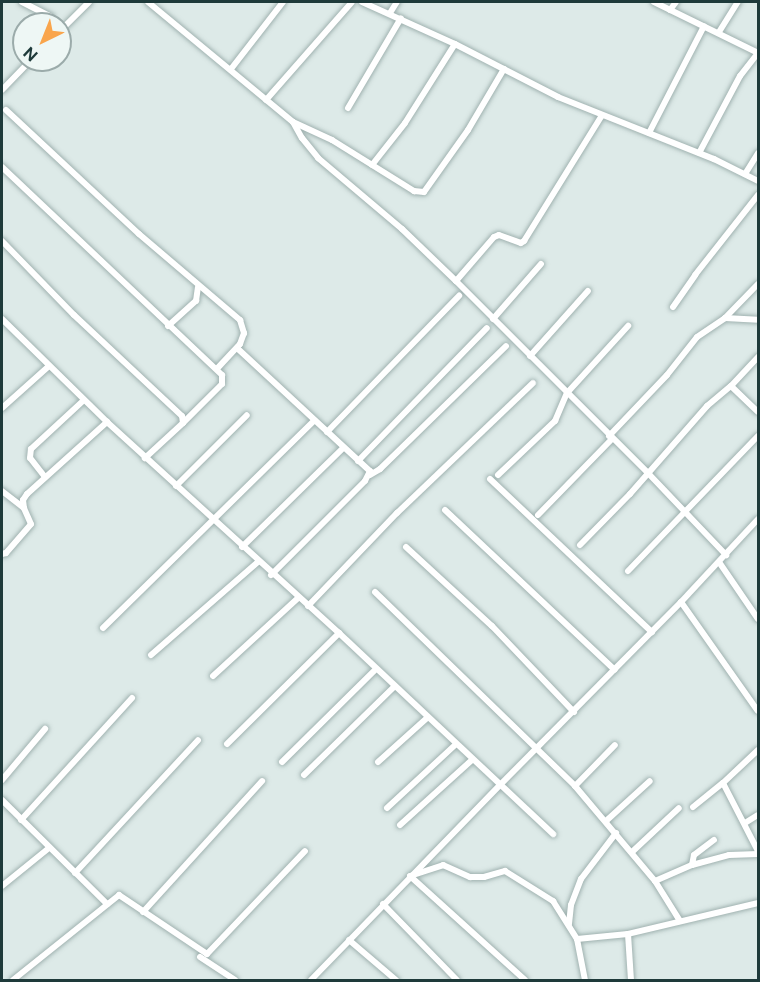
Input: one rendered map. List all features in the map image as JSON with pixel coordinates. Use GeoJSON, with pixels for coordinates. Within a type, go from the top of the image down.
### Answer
{"type":"FeatureCollection","features":[{"type":"Feature","properties":{"kind":"street"},"geometry":{"type":"LineString","coordinates":[[22,2],[43,12]]}},
{"type":"Feature","properties":{"kind":"street"},"geometry":{"type":"LineString","coordinates":[[72,19],[89,2]]}},
{"type":"Feature","properties":{"kind":"street"},"geometry":{"type":"LineString","coordinates":[[148,2],[293,122],[332,140],[414,191],[424,192],[468,130],[504,69]]}},
{"type":"Feature","properties":{"kind":"street"},"geometry":{"type":"LineString","coordinates":[[231,69],[283,2]]}},
{"type":"Feature","properties":{"kind":"street"},"geometry":{"type":"LineString","coordinates":[[266,100],[352,2]]}},
{"type":"Feature","properties":{"kind":"street"},"geometry":{"type":"LineString","coordinates":[[362,2],[401,18],[602,115],[699,153],[759,181]]}},
{"type":"Feature","properties":{"kind":"street"},"geometry":{"type":"LineString","coordinates":[[390,13],[396,2]]}},
{"type":"Feature","properties":{"kind":"street"},"geometry":{"type":"LineString","coordinates":[[654,2],[759,52],[740,76],[699,153]]}},
{"type":"Feature","properties":{"kind":"street"},"geometry":{"type":"LineString","coordinates":[[670,10],[676,2]]}},
{"type":"Feature","properties":{"kind":"street"},"geometry":{"type":"LineString","coordinates":[[719,32],[738,2]]}},
{"type":"Feature","properties":{"kind":"street"},"geometry":{"type":"LineString","coordinates":[[348,108],[401,18]]}},
{"type":"Feature","properties":{"kind":"street"},"geometry":{"type":"LineString","coordinates":[[649,133],[704,26]]}},
{"type":"Feature","properties":{"kind":"street"},"geometry":{"type":"LineString","coordinates":[[372,165],[405,123],[455,44]]}},
{"type":"Feature","properties":{"kind":"street"},"geometry":{"type":"LineString","coordinates":[[2,90],[19,72]]}},
{"type":"Feature","properties":{"kind":"street"},"geometry":{"type":"LineString","coordinates":[[6,110],[198,286],[230,309],[240,320],[244,333],[237,348],[217,369]]}},
{"type":"Feature","properties":{"kind":"street"},"geometry":{"type":"LineString","coordinates":[[456,281],[494,237],[499,235],[521,243],[524,241],[602,115]]}},
{"type":"Feature","properties":{"kind":"street"},"geometry":{"type":"LineString","coordinates":[[293,122],[308,146],[337,176],[402,229],[456,281],[610,437],[648,472],[726,555]]}},
{"type":"Feature","properties":{"kind":"street"},"geometry":{"type":"LineString","coordinates":[[745,174],[759,153]]}},
{"type":"Feature","properties":{"kind":"street"},"geometry":{"type":"LineString","coordinates":[[2,167],[168,326],[217,369],[224,379],[222,384],[145,458]]}},
{"type":"Feature","properties":{"kind":"street"},"geometry":{"type":"LineString","coordinates":[[674,307],[759,195]]}},
{"type":"Feature","properties":{"kind":"street"},"geometry":{"type":"LineString","coordinates":[[2,241],[74,315],[178,412],[183,423]]}},
{"type":"Feature","properties":{"kind":"street"},"geometry":{"type":"LineString","coordinates":[[493,319],[541,264]]}},
{"type":"Feature","properties":{"kind":"street"},"geometry":{"type":"LineString","coordinates":[[538,515],[667,375],[697,337],[724,318],[759,284]]}},
{"type":"Feature","properties":{"kind":"street"},"geometry":{"type":"LineString","coordinates":[[168,326],[196,301],[198,286]]}},
{"type":"Feature","properties":{"kind":"street"},"geometry":{"type":"LineString","coordinates":[[530,356],[588,291]]}},
{"type":"Feature","properties":{"kind":"street"},"geometry":{"type":"LineString","coordinates":[[327,432],[459,296]]}},
{"type":"Feature","properties":{"kind":"street"},"geometry":{"type":"LineString","coordinates":[[724,318],[759,320]]}},
{"type":"Feature","properties":{"kind":"street"},"geometry":{"type":"LineString","coordinates":[[2,319],[145,458],[339,633],[553,834]]}},
{"type":"Feature","properties":{"kind":"street"},"geometry":{"type":"LineString","coordinates":[[498,475],[555,421],[567,393],[628,326]]}},
{"type":"Feature","properties":{"kind":"street"},"geometry":{"type":"LineString","coordinates":[[358,460],[487,328]]}},
{"type":"Feature","properties":{"kind":"street"},"geometry":{"type":"LineString","coordinates":[[271,574],[370,475],[380,469],[506,346]]}},
{"type":"Feature","properties":{"kind":"street"},"geometry":{"type":"LineString","coordinates":[[237,348],[370,471],[370,475]]}},
{"type":"Feature","properties":{"kind":"street"},"geometry":{"type":"LineString","coordinates":[[580,545],[630,494],[707,406],[731,386],[759,357]]}},
{"type":"Feature","properties":{"kind":"street"},"geometry":{"type":"LineString","coordinates":[[2,408],[49,366]]}},
{"type":"Feature","properties":{"kind":"street"},"geometry":{"type":"LineString","coordinates":[[308,606],[397,513],[533,383]]}},
{"type":"Feature","properties":{"kind":"street"},"geometry":{"type":"LineString","coordinates":[[731,386],[759,412]]}},
{"type":"Feature","properties":{"kind":"street"},"geometry":{"type":"LineString","coordinates":[[45,477],[30,458],[31,449],[84,400]]}},
{"type":"Feature","properties":{"kind":"street"},"geometry":{"type":"LineString","coordinates":[[176,486],[247,415]]}},
{"type":"Feature","properties":{"kind":"street"},"geometry":{"type":"LineString","coordinates":[[103,628],[314,421]]}},
{"type":"Feature","properties":{"kind":"street"},"geometry":{"type":"LineString","coordinates":[[24,508],[23,500],[27,494],[107,422]]}},
{"type":"Feature","properties":{"kind":"street"},"geometry":{"type":"LineString","coordinates":[[627,571],[759,436]]}},
{"type":"Feature","properties":{"kind":"street"},"geometry":{"type":"LineString","coordinates":[[242,547],[343,448]]}},
{"type":"Feature","properties":{"kind":"street"},"geometry":{"type":"LineString","coordinates":[[490,479],[652,632]]}},
{"type":"Feature","properties":{"kind":"street"},"geometry":{"type":"LineString","coordinates":[[2,490],[24,508],[31,519],[31,524],[6,553],[2,554]]}},
{"type":"Feature","properties":{"kind":"street"},"geometry":{"type":"LineString","coordinates":[[445,510],[615,670]]}},
{"type":"Feature","properties":{"kind":"street"},"geometry":{"type":"LineString","coordinates":[[311,981],[410,876],[574,712],[758,522]]}},
{"type":"Feature","properties":{"kind":"street"},"geometry":{"type":"LineString","coordinates":[[406,547],[492,626],[574,712]]}},
{"type":"Feature","properties":{"kind":"street"},"geometry":{"type":"LineString","coordinates":[[151,656],[258,562]]}},
{"type":"Feature","properties":{"kind":"street"},"geometry":{"type":"LineString","coordinates":[[719,562],[759,619]]}},
{"type":"Feature","properties":{"kind":"street"},"geometry":{"type":"LineString","coordinates":[[375,592],[575,786],[656,881],[680,921]]}},
{"type":"Feature","properties":{"kind":"street"},"geometry":{"type":"LineString","coordinates":[[213,676],[298,598]]}},
{"type":"Feature","properties":{"kind":"street"},"geometry":{"type":"LineString","coordinates":[[681,602],[759,711]]}},
{"type":"Feature","properties":{"kind":"street"},"geometry":{"type":"LineString","coordinates":[[227,744],[339,633]]}},
{"type":"Feature","properties":{"kind":"street"},"geometry":{"type":"LineString","coordinates":[[282,762],[376,669]]}},
{"type":"Feature","properties":{"kind":"street"},"geometry":{"type":"LineString","coordinates":[[304,775],[395,686]]}},
{"type":"Feature","properties":{"kind":"street"},"geometry":{"type":"LineString","coordinates":[[21,820],[132,698]]}},
{"type":"Feature","properties":{"kind":"street"},"geometry":{"type":"LineString","coordinates":[[378,762],[428,717]]}},
{"type":"Feature","properties":{"kind":"street"},"geometry":{"type":"LineString","coordinates":[[2,780],[45,729]]}},
{"type":"Feature","properties":{"kind":"street"},"geometry":{"type":"LineString","coordinates":[[75,873],[198,740]]}},
{"type":"Feature","properties":{"kind":"street"},"geometry":{"type":"LineString","coordinates":[[387,808],[456,744]]}},
{"type":"Feature","properties":{"kind":"street"},"geometry":{"type":"LineString","coordinates":[[575,786],[615,745]]}},
{"type":"Feature","properties":{"kind":"street"},"geometry":{"type":"LineString","coordinates":[[693,807],[759,750]]}},
{"type":"Feature","properties":{"kind":"street"},"geometry":{"type":"LineString","coordinates":[[400,825],[473,759]]}},
{"type":"Feature","properties":{"kind":"street"},"geometry":{"type":"LineString","coordinates":[[143,912],[262,781]]}},
{"type":"Feature","properties":{"kind":"street"},"geometry":{"type":"LineString","coordinates":[[606,821],[650,781]]}},
{"type":"Feature","properties":{"kind":"street"},"geometry":{"type":"LineString","coordinates":[[656,881],[692,865],[729,855],[759,852],[723,783]]}},
{"type":"Feature","properties":{"kind":"street"},"geometry":{"type":"LineString","coordinates":[[2,800],[106,904]]}},
{"type":"Feature","properties":{"kind":"street"},"geometry":{"type":"LineString","coordinates":[[632,852],[679,808]]}},
{"type":"Feature","properties":{"kind":"street"},"geometry":{"type":"LineString","coordinates":[[745,823],[759,815]]}},
{"type":"Feature","properties":{"kind":"street"},"geometry":{"type":"LineString","coordinates":[[569,924],[571,905],[582,879],[616,833]]}},
{"type":"Feature","properties":{"kind":"street"},"geometry":{"type":"LineString","coordinates":[[692,865],[694,855],[714,840]]}},
{"type":"Feature","properties":{"kind":"street"},"geometry":{"type":"LineString","coordinates":[[2,886],[49,848]]}},
{"type":"Feature","properties":{"kind":"street"},"geometry":{"type":"LineString","coordinates":[[13,981],[118,895],[207,954],[305,851]]}},
{"type":"Feature","properties":{"kind":"street"},"geometry":{"type":"LineString","coordinates":[[410,876],[443,866],[470,877],[505,871],[550,898],[569,924],[577,939],[585,981]]}},
{"type":"Feature","properties":{"kind":"street"},"geometry":{"type":"LineString","coordinates":[[410,876],[525,981]]}},
{"type":"Feature","properties":{"kind":"street"},"geometry":{"type":"LineString","coordinates":[[577,939],[628,934],[759,903]]}},
{"type":"Feature","properties":{"kind":"street"},"geometry":{"type":"LineString","coordinates":[[383,904],[457,981]]}},
{"type":"Feature","properties":{"kind":"street"},"geometry":{"type":"LineString","coordinates":[[628,934],[631,981]]}},
{"type":"Feature","properties":{"kind":"street"},"geometry":{"type":"LineString","coordinates":[[349,940],[396,981]]}},
{"type":"Feature","properties":{"kind":"street"},"geometry":{"type":"LineString","coordinates":[[200,957],[236,981]]}}]}
